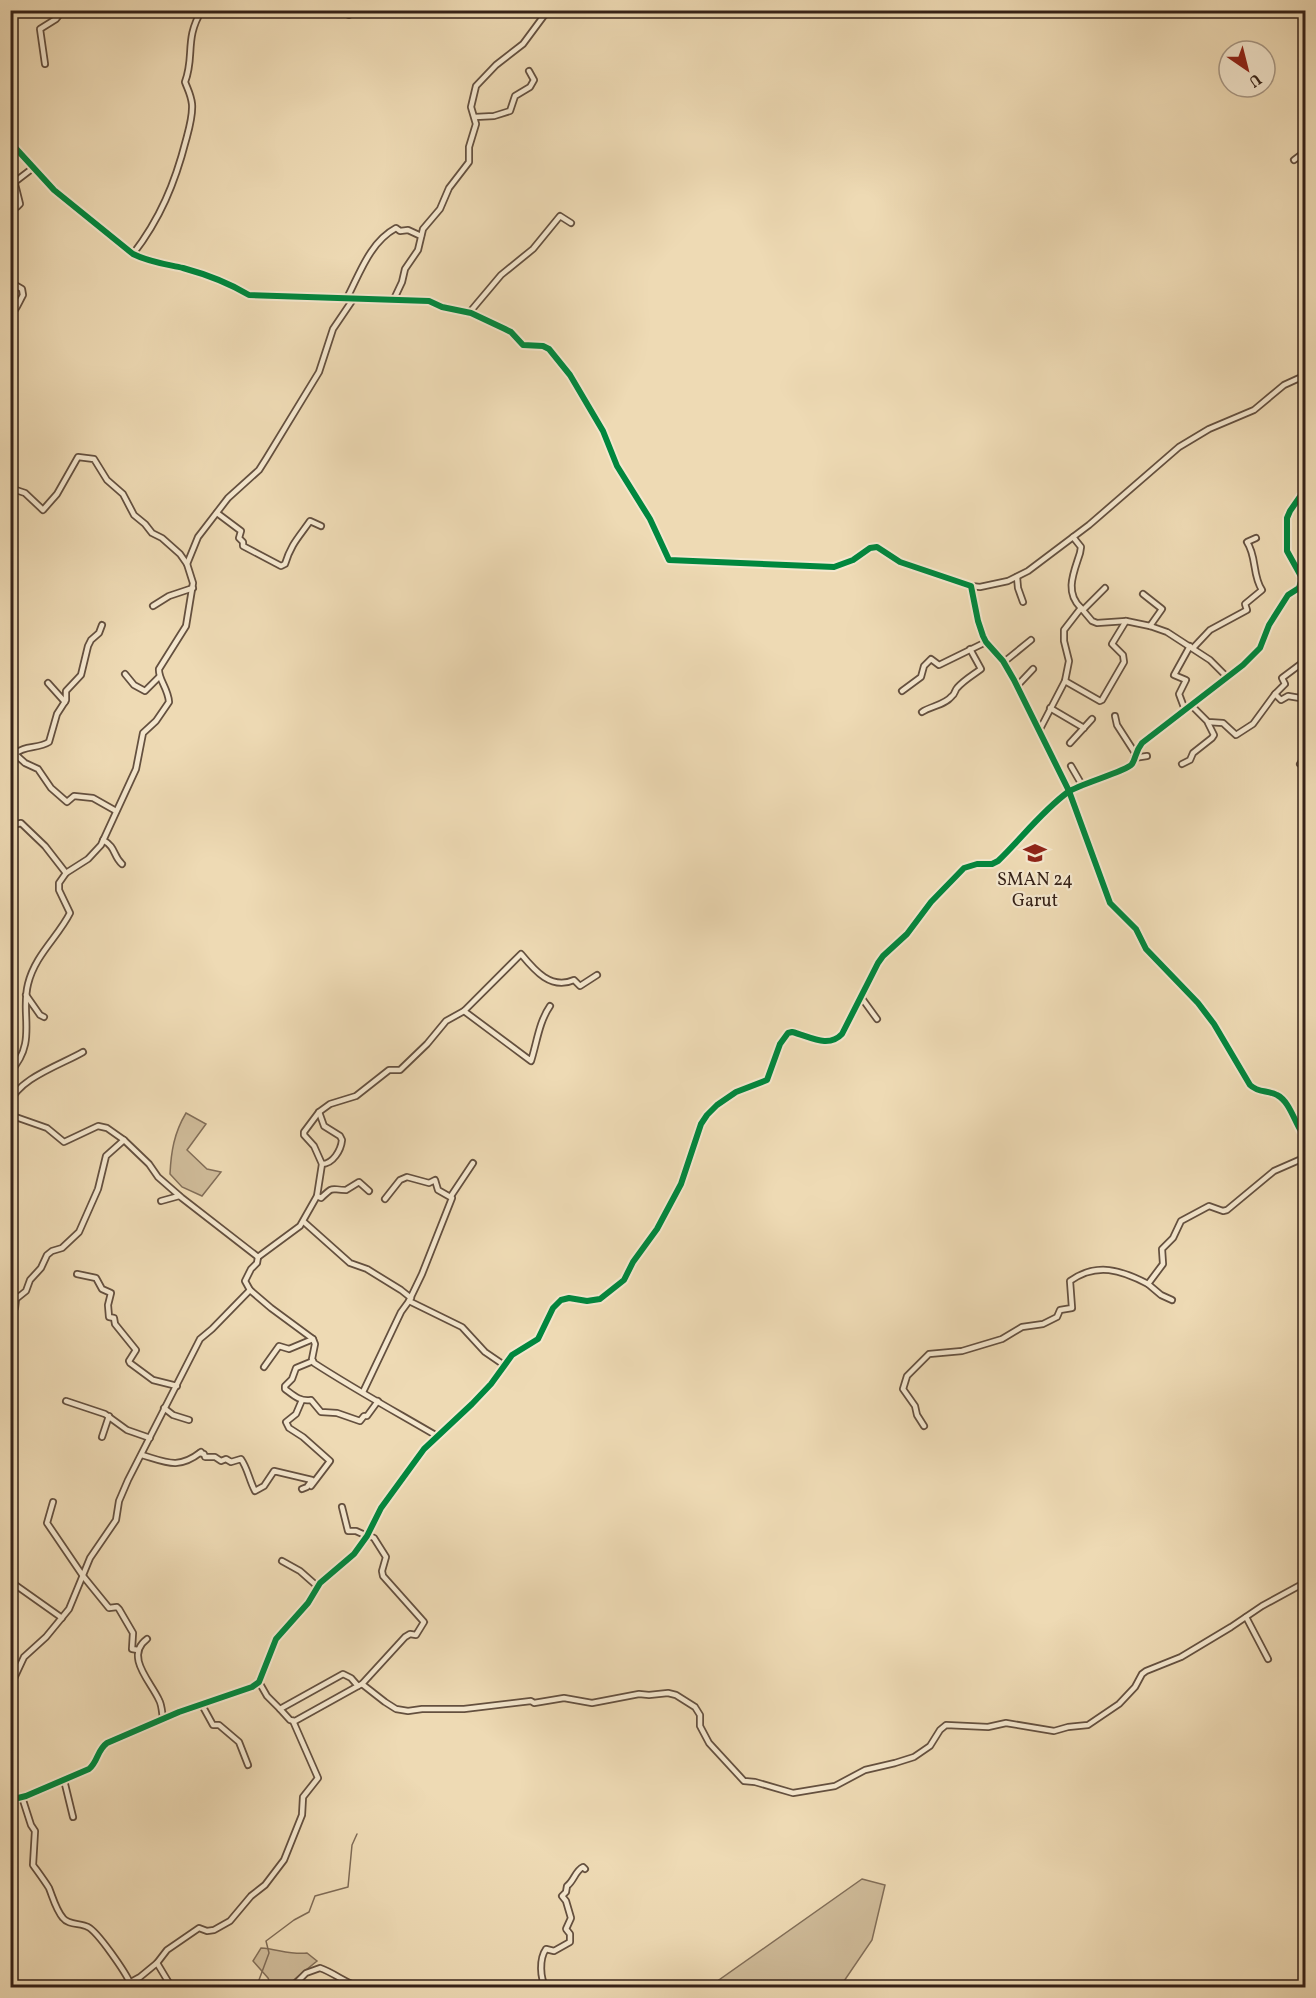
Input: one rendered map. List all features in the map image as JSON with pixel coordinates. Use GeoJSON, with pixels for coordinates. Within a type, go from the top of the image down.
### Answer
{"type":"FeatureCollection","features":[{"type":"Feature","properties":{"kind":"street"},"geometry":{"type":"LineString","coordinates":[[45,64],[40,29],[56,19],[63,10]]}},
{"type":"Feature","properties":{"kind":"street"},"geometry":{"type":"LineString","coordinates":[[133,254],[151,230],[167,200],[181,158],[192,114],[191,93],[184,82],[189,71],[189,44],[196,20],[202,10]]}},
{"type":"Feature","properties":{"kind":"street"},"geometry":{"type":"LineString","coordinates":[[394,298],[402,282],[405,269],[418,250],[423,229],[440,209],[449,188],[469,162],[469,147],[475,131],[475,117],[471,107],[476,86],[496,65],[523,44],[546,12],[550,10]]}},
{"type":"Feature","properties":{"kind":"street"},"geometry":{"type":"LineString","coordinates":[[475,117],[494,116],[510,111],[515,96],[530,87],[534,80],[529,71]]}},
{"type":"Feature","properties":{"kind":"street"},"geometry":{"type":"LineString","coordinates":[[10,142],[54,190],[133,254],[145,260],[191,271],[249,295],[394,298],[429,301],[442,307],[469,313],[511,332],[523,345],[543,346],[553,354],[588,404],[603,430],[617,466],[650,519],[667,558],[672,561],[834,567],[849,562],[870,548],[877,547],[900,562],[971,586],[980,587],[1017,577],[1073,537],[1134,488],[1179,447],[1209,429],[1254,410],[1284,385],[1305,375]]}},
{"type":"Feature","properties":{"kind":"street"},"geometry":{"type":"LineString","coordinates":[[1294,160],[1305,152]]}},
{"type":"Feature","properties":{"kind":"street"},"geometry":{"type":"LineString","coordinates":[[10,208],[20,204],[16,181],[33,168]]}},
{"type":"Feature","properties":{"kind":"street"},"geometry":{"type":"LineString","coordinates":[[469,313],[501,275],[533,249],[560,216],[571,223]]}},
{"type":"Feature","properties":{"kind":"street"},"geometry":{"type":"LineString","coordinates":[[347,298],[367,258],[382,238],[396,228],[421,236]]}},
{"type":"Feature","properties":{"kind":"street"},"geometry":{"type":"LineString","coordinates":[[10,282],[20,287],[23,295],[16,305],[15,312],[10,316]]}},
{"type":"Feature","properties":{"kind":"street"},"geometry":{"type":"LineString","coordinates":[[187,564],[198,537],[228,498],[259,470],[266,459],[319,372],[333,328],[354,298]]}},
{"type":"Feature","properties":{"kind":"street"},"geometry":{"type":"LineString","coordinates":[[10,488],[25,493],[43,510],[57,494],[78,457],[94,459],[107,480],[123,494],[134,515],[146,524],[152,533],[164,539],[187,564],[194,583],[189,599],[186,626],[159,669],[159,677],[148,690],[145,690],[134,685],[125,674]]}},
{"type":"Feature","properties":{"kind":"street"},"geometry":{"type":"LineString","coordinates":[[10,1800],[64,1780],[93,1766],[100,1749],[107,1743],[163,1719],[252,1688],[259,1682],[276,1639],[308,1603],[317,1586],[354,1554],[367,1536],[381,1508],[424,1449],[491,1384],[512,1355],[538,1339],[553,1308],[561,1300],[600,1299],[624,1280],[633,1262],[657,1229],[681,1184],[701,1124],[726,1098],[751,1085],[767,1080],[783,1036],[792,1032],[827,1042],[837,1040],[883,956],[907,934],[956,874],[972,865],[992,864],[998,861],[1069,791],[1126,769],[1132,764],[1134,755],[1142,743],[1227,677],[1260,648],[1269,625],[1288,595],[1299,588],[1302,578],[1286,548],[1287,518],[1305,488]]}},
{"type":"Feature","properties":{"kind":"street"},"geometry":{"type":"LineString","coordinates":[[217,513],[241,532],[239,537],[243,546],[281,566],[285,564],[294,539],[302,533],[309,522],[311,520],[321,526]]}},
{"type":"Feature","properties":{"kind":"street"},"geometry":{"type":"LineString","coordinates":[[1073,537],[1081,547],[1070,588],[1074,599],[1092,621],[1097,623],[1126,621],[1167,632],[1191,647],[1227,677]]}},
{"type":"Feature","properties":{"kind":"street"},"geometry":{"type":"LineString","coordinates":[[1185,710],[1179,694],[1186,680],[1174,675],[1191,647],[1210,630],[1247,610],[1245,604],[1262,590],[1257,583],[1252,550],[1247,542],[1256,538]]}},
{"type":"Feature","properties":{"kind":"street"},"geometry":{"type":"LineString","coordinates":[[1017,577],[1017,586],[1023,602]]}},
{"type":"Feature","properties":{"kind":"street"},"geometry":{"type":"LineString","coordinates":[[971,586],[978,621],[986,642],[1004,662],[1069,791],[1110,903],[1136,929],[1146,949],[1198,1003],[1214,1024],[1250,1085],[1257,1090],[1281,1097],[1305,1135]]}},
{"type":"Feature","properties":{"kind":"street"},"geometry":{"type":"LineString","coordinates":[[153,606],[169,596],[193,588]]}},
{"type":"Feature","properties":{"kind":"street"},"geometry":{"type":"LineString","coordinates":[[1039,731],[1065,681],[1069,661],[1064,634],[1067,626],[1105,588]]}},
{"type":"Feature","properties":{"kind":"street"},"geometry":{"type":"LineString","coordinates":[[1299,588],[1305,591]]}},
{"type":"Feature","properties":{"kind":"street"},"geometry":{"type":"LineString","coordinates":[[1143,594],[1162,609],[1150,626]]}},
{"type":"Feature","properties":{"kind":"street"},"geometry":{"type":"LineString","coordinates":[[1065,681],[1100,701],[1102,700],[1124,662],[1123,655],[1112,645],[1126,621]]}},
{"type":"Feature","properties":{"kind":"street"},"geometry":{"type":"LineString","coordinates":[[102,625],[99,633],[88,646],[81,675],[66,691],[65,702],[57,714],[49,742],[22,748],[15,754],[25,763],[38,769],[51,788],[67,802],[74,796],[93,798],[117,811]]}},
{"type":"Feature","properties":{"kind":"street"},"geometry":{"type":"LineString","coordinates":[[1004,662],[1031,640]]}},
{"type":"Feature","properties":{"kind":"street"},"geometry":{"type":"LineString","coordinates":[[902,691],[921,677],[924,666],[932,659],[939,665],[986,642]]}},
{"type":"Feature","properties":{"kind":"street"},"geometry":{"type":"LineString","coordinates":[[922,712],[953,696],[956,689],[981,669],[970,649]]}},
{"type":"Feature","properties":{"kind":"street"},"geometry":{"type":"LineString","coordinates":[[1208,722],[1223,723],[1237,735],[1253,724],[1285,683],[1282,678],[1305,660]]}},
{"type":"Feature","properties":{"kind":"street"},"geometry":{"type":"LineString","coordinates":[[1017,686],[1033,669]]}},
{"type":"Feature","properties":{"kind":"street"},"geometry":{"type":"LineString","coordinates":[[10,1072],[19,1060],[27,1033],[26,995],[31,974],[39,957],[70,913],[58,890],[58,883],[66,873],[96,852],[103,840],[136,769],[143,733],[156,721],[169,702],[165,684],[159,677]]}},
{"type":"Feature","properties":{"kind":"street"},"geometry":{"type":"LineString","coordinates":[[48,683],[65,702]]}},
{"type":"Feature","properties":{"kind":"street"},"geometry":{"type":"LineString","coordinates":[[1275,694],[1281,700],[1288,696],[1305,699]]}},
{"type":"Feature","properties":{"kind":"street"},"geometry":{"type":"LineString","coordinates":[[1182,764],[1190,760],[1193,753],[1214,735],[1208,722],[1191,705]]}},
{"type":"Feature","properties":{"kind":"street"},"geometry":{"type":"LineString","coordinates":[[1050,708],[1084,728]]}},
{"type":"Feature","properties":{"kind":"street"},"geometry":{"type":"LineString","coordinates":[[1115,717],[1134,755]]}},
{"type":"Feature","properties":{"kind":"street"},"geometry":{"type":"LineString","coordinates":[[1071,742],[1092,719]]}},
{"type":"Feature","properties":{"kind":"street"},"geometry":{"type":"LineString","coordinates":[[1300,764],[1305,754]]}},
{"type":"Feature","properties":{"kind":"street"},"geometry":{"type":"LineString","coordinates":[[1134,755],[1147,756]]}},
{"type":"Feature","properties":{"kind":"street"},"geometry":{"type":"LineString","coordinates":[[1071,766],[1082,785]]}},
{"type":"Feature","properties":{"kind":"street"},"geometry":{"type":"LineString","coordinates":[[10,824],[21,823],[45,846],[66,873]]}},
{"type":"Feature","properties":{"kind":"street"},"geometry":{"type":"LineString","coordinates":[[103,840],[112,847],[118,861],[122,864]]}},
{"type":"Feature","properties":{"kind":"street"},"geometry":{"type":"LineString","coordinates":[[313,1361],[315,1344],[313,1339],[271,1308],[250,1290],[245,1281],[257,1263],[258,1257],[287,1238],[304,1222],[317,1196],[322,1164],[314,1146],[304,1135],[306,1128],[319,1112],[330,1104],[356,1096],[388,1070],[400,1070],[427,1044],[446,1021],[464,1011],[521,954],[536,971],[553,983],[565,984],[574,980],[580,986],[597,975]]}},
{"type":"Feature","properties":{"kind":"street"},"geometry":{"type":"LineString","coordinates":[[26,995],[40,1015],[44,1017]]}},
{"type":"Feature","properties":{"kind":"street"},"geometry":{"type":"LineString","coordinates":[[861,997],[877,1019]]}},
{"type":"Feature","properties":{"kind":"street"},"geometry":{"type":"LineString","coordinates":[[464,1011],[531,1061],[540,1024],[550,1006]]}},
{"type":"Feature","properties":{"kind":"street"},"geometry":{"type":"LineString","coordinates":[[10,1104],[13,1097],[32,1080],[83,1052]]}},
{"type":"Feature","properties":{"kind":"street"},"geometry":{"type":"LineString","coordinates":[[319,1112],[324,1126],[340,1136],[342,1140],[342,1146],[333,1159],[329,1163],[322,1164]]}},
{"type":"Feature","properties":{"kind":"street"},"geometry":{"type":"LineString","coordinates":[[10,1114],[47,1128],[64,1142],[98,1126],[103,1126],[124,1140],[179,1196],[258,1257]]}},
{"type":"Feature","properties":{"kind":"street"},"geometry":{"type":"LineString","coordinates":[[10,1314],[15,1308],[16,1299],[26,1291],[30,1280],[41,1268],[47,1255],[62,1248],[79,1232],[98,1190],[106,1156],[124,1140]]}},
{"type":"Feature","properties":{"kind":"street"},"geometry":{"type":"LineString","coordinates":[[1148,1284],[1163,1264],[1162,1249],[1173,1238],[1183,1219],[1209,1206],[1223,1211],[1227,1210],[1274,1172],[1305,1157]]}},
{"type":"Feature","properties":{"kind":"street"},"geometry":{"type":"LineString","coordinates":[[363,1392],[401,1312],[410,1299],[452,1201],[451,1196],[473,1163]]}},
{"type":"Feature","properties":{"kind":"street"},"geometry":{"type":"LineString","coordinates":[[385,1199],[400,1180],[407,1177],[429,1183],[435,1180],[438,1190],[451,1196]]}},
{"type":"Feature","properties":{"kind":"street"},"geometry":{"type":"LineString","coordinates":[[317,1196],[321,1198],[328,1190],[336,1187],[346,1190],[359,1182],[369,1191]]}},
{"type":"Feature","properties":{"kind":"street"},"geometry":{"type":"LineString","coordinates":[[161,1201],[179,1196]]}},
{"type":"Feature","properties":{"kind":"street"},"geometry":{"type":"LineString","coordinates":[[304,1222],[350,1263],[367,1269],[401,1290],[410,1299],[462,1327],[485,1352],[504,1365]]}},
{"type":"Feature","properties":{"kind":"street"},"geometry":{"type":"LineString","coordinates":[[924,1426],[903,1388],[907,1376],[929,1354],[962,1351],[1002,1339],[1022,1327],[1038,1326],[1057,1317],[1060,1310],[1072,1308],[1072,1292],[1069,1282],[1083,1272],[1101,1270],[1123,1272],[1148,1284],[1161,1295],[1172,1300]]}},
{"type":"Feature","properties":{"kind":"street"},"geometry":{"type":"LineString","coordinates":[[77,1274],[96,1278],[102,1289],[111,1293],[108,1305],[109,1318],[114,1318],[115,1324],[136,1350],[130,1363],[153,1380],[177,1386]]}},
{"type":"Feature","properties":{"kind":"street"},"geometry":{"type":"LineString","coordinates":[[10,1687],[24,1657],[62,1618],[90,1558],[116,1520],[120,1499],[200,1339],[250,1290]]}},
{"type":"Feature","properties":{"kind":"street"},"geometry":{"type":"LineString","coordinates":[[264,1367],[279,1346],[290,1349],[313,1339]]}},
{"type":"Feature","properties":{"kind":"street"},"geometry":{"type":"LineString","coordinates":[[313,1361],[405,1419],[437,1436]]}},
{"type":"Feature","properties":{"kind":"street"},"geometry":{"type":"LineString","coordinates":[[313,1361],[296,1368],[285,1389],[302,1400],[311,1400],[321,1412],[338,1413],[360,1421],[367,1416],[378,1401]]}},
{"type":"Feature","properties":{"kind":"street"},"geometry":{"type":"LineString","coordinates":[[142,1455],[174,1465],[187,1461],[201,1452],[209,1458],[215,1456],[221,1461],[226,1459],[231,1462],[241,1459],[248,1470],[249,1479],[255,1491],[264,1486],[274,1471],[312,1479],[304,1488],[310,1488],[330,1461],[312,1444],[289,1428],[286,1422],[296,1414],[302,1400]]}},
{"type":"Feature","properties":{"kind":"street"},"geometry":{"type":"LineString","coordinates":[[66,1401],[109,1416],[127,1430],[150,1438]]}},
{"type":"Feature","properties":{"kind":"street"},"geometry":{"type":"LineString","coordinates":[[164,1408],[173,1415],[189,1420]]}},
{"type":"Feature","properties":{"kind":"street"},"geometry":{"type":"LineString","coordinates":[[102,1437],[109,1416]]}},
{"type":"Feature","properties":{"kind":"street"},"geometry":{"type":"LineString","coordinates":[[53,1502],[47,1523],[83,1576],[109,1608],[119,1609],[133,1633],[132,1649],[138,1650]]}},
{"type":"Feature","properties":{"kind":"street"},"geometry":{"type":"LineString","coordinates":[[292,1721],[360,1685],[405,1638],[410,1634],[418,1634],[424,1622],[383,1576],[386,1557],[374,1538],[357,1531],[348,1532],[342,1507]]}},
{"type":"Feature","properties":{"kind":"street"},"geometry":{"type":"LineString","coordinates":[[282,1561],[300,1571],[317,1586]]}},
{"type":"Feature","properties":{"kind":"street"},"geometry":{"type":"LineString","coordinates":[[280,1709],[341,1674],[346,1674],[390,1706],[408,1711],[464,1709],[564,1698],[592,1703],[624,1698],[633,1694],[668,1693],[682,1698],[695,1707],[700,1715],[700,1726],[709,1743],[744,1781],[793,1793],[835,1786],[865,1770],[914,1757],[930,1746],[946,1725],[988,1727],[1006,1723],[1054,1731],[1088,1725],[1119,1704],[1146,1671],[1181,1657],[1275,1598],[1305,1582]]}},
{"type":"Feature","properties":{"kind":"street"},"geometry":{"type":"LineString","coordinates":[[14,1584],[62,1618]]}},
{"type":"Feature","properties":{"kind":"street"},"geometry":{"type":"LineString","coordinates":[[1246,1617],[1268,1659]]}},
{"type":"Feature","properties":{"kind":"street"},"geometry":{"type":"LineString","coordinates":[[147,1639],[138,1650],[139,1666],[159,1700],[163,1719]]}},
{"type":"Feature","properties":{"kind":"street"},"geometry":{"type":"LineString","coordinates":[[120,1988],[140,1977],[171,1947],[199,1928],[207,1931],[214,1930],[230,1921],[251,1896],[265,1885],[284,1860],[302,1815],[303,1797],[318,1778],[292,1721],[267,1696],[259,1682]]}},
{"type":"Feature","properties":{"kind":"street"},"geometry":{"type":"LineString","coordinates":[[202,1705],[213,1725],[219,1725],[239,1742],[248,1765]]}},
{"type":"Feature","properties":{"kind":"street"},"geometry":{"type":"LineString","coordinates":[[64,1780],[73,1817]]}},
{"type":"Feature","properties":{"kind":"street"},"geometry":{"type":"LineString","coordinates":[[22,1797],[31,1825],[36,1831],[33,1865],[45,1882],[62,1917],[68,1923],[77,1923],[93,1930],[117,1965],[124,1970],[130,1983]]}},
{"type":"Feature","properties":{"kind":"street"},"geometry":{"type":"LineString","coordinates":[[546,1988],[542,1980],[542,1955],[546,1949],[554,1951],[570,1942],[570,1934],[566,1929],[571,1918],[566,1900],[562,1896],[580,1869],[583,1867],[585,1869]]}},
{"type":"Feature","properties":{"kind":"street"},"geometry":{"type":"LineString","coordinates":[[157,1963],[172,1988]]}},
{"type":"Feature","properties":{"kind":"street"},"geometry":{"type":"LineString","coordinates":[[291,1988],[306,1972],[320,1968],[356,1987],[364,1988]]}},
{"type":"Feature","properties":{"kind":"shaded area"},"geometry":{"type":"Polygon","coordinates":[[[186,1113],[206,1124],[187,1150],[207,1169],[221,1172],[202,1196],[182,1187],[170,1174],[174,1143],[186,1113]]]}},
{"type":"Feature","properties":{"kind":"shaded area"},"geometry":{"type":"Polygon","coordinates":[[[862,1879],[885,1885],[872,1940],[840,1987],[709,1987],[862,1879]]]}},
{"type":"Feature","properties":{"kind":"shaded area"},"geometry":{"type":"Polygon","coordinates":[[[261,1948],[307,1953],[317,1961],[285,1987],[272,1987],[268,1978],[253,1961],[261,1948]]]}},
{"type":"Feature","properties":{"kind":"waterway"},"geometry":{"type":"LineString","coordinates":[[256,1988],[269,1953],[266,1941],[309,1912],[315,1896],[348,1887],[352,1845],[357,1834]]}},
{"type":"Feature","properties":{"kind":"cycle path"},"geometry":{"type":"LineString","coordinates":[[10,142],[54,190],[139,257],[208,276],[249,295],[429,301],[442,307],[471,313],[511,332],[523,345],[543,346],[549,349],[570,375],[603,431],[617,466],[650,519],[669,560],[834,567],[853,560],[870,548],[877,547],[900,562],[971,586],[983,636],[1003,661],[1014,680],[1069,791],[1110,903],[1136,929],[1146,949],[1198,1003],[1214,1024],[1250,1085],[1256,1089],[1274,1093],[1281,1098],[1306,1136]]}},
{"type":"Feature","properties":{"kind":"cycle path"},"geometry":{"type":"LineString","coordinates":[[10,1800],[26,1796],[89,1769],[107,1743],[179,1712],[252,1687],[259,1682],[276,1639],[308,1603],[320,1583],[354,1554],[367,1536],[381,1508],[424,1449],[491,1384],[512,1355],[538,1339],[553,1308],[561,1300],[600,1299],[624,1280],[633,1262],[657,1229],[681,1184],[701,1124],[707,1115],[736,1092],[767,1080],[780,1044],[788,1033],[792,1032],[825,1041],[831,1041],[842,1034],[883,956],[907,934],[931,902],[964,868],[998,861],[1040,816],[1068,792],[1128,767],[1132,764],[1142,743],[1243,665],[1260,648],[1269,625],[1288,595],[1299,588],[1302,578],[1287,551],[1287,518],[1306,488]]}},
{"type":"Feature","properties":{"kind":"place","name":"SMAN 24 Garut"},"geometry":{"type":"Point","coordinates":[1035,853]}}]}
